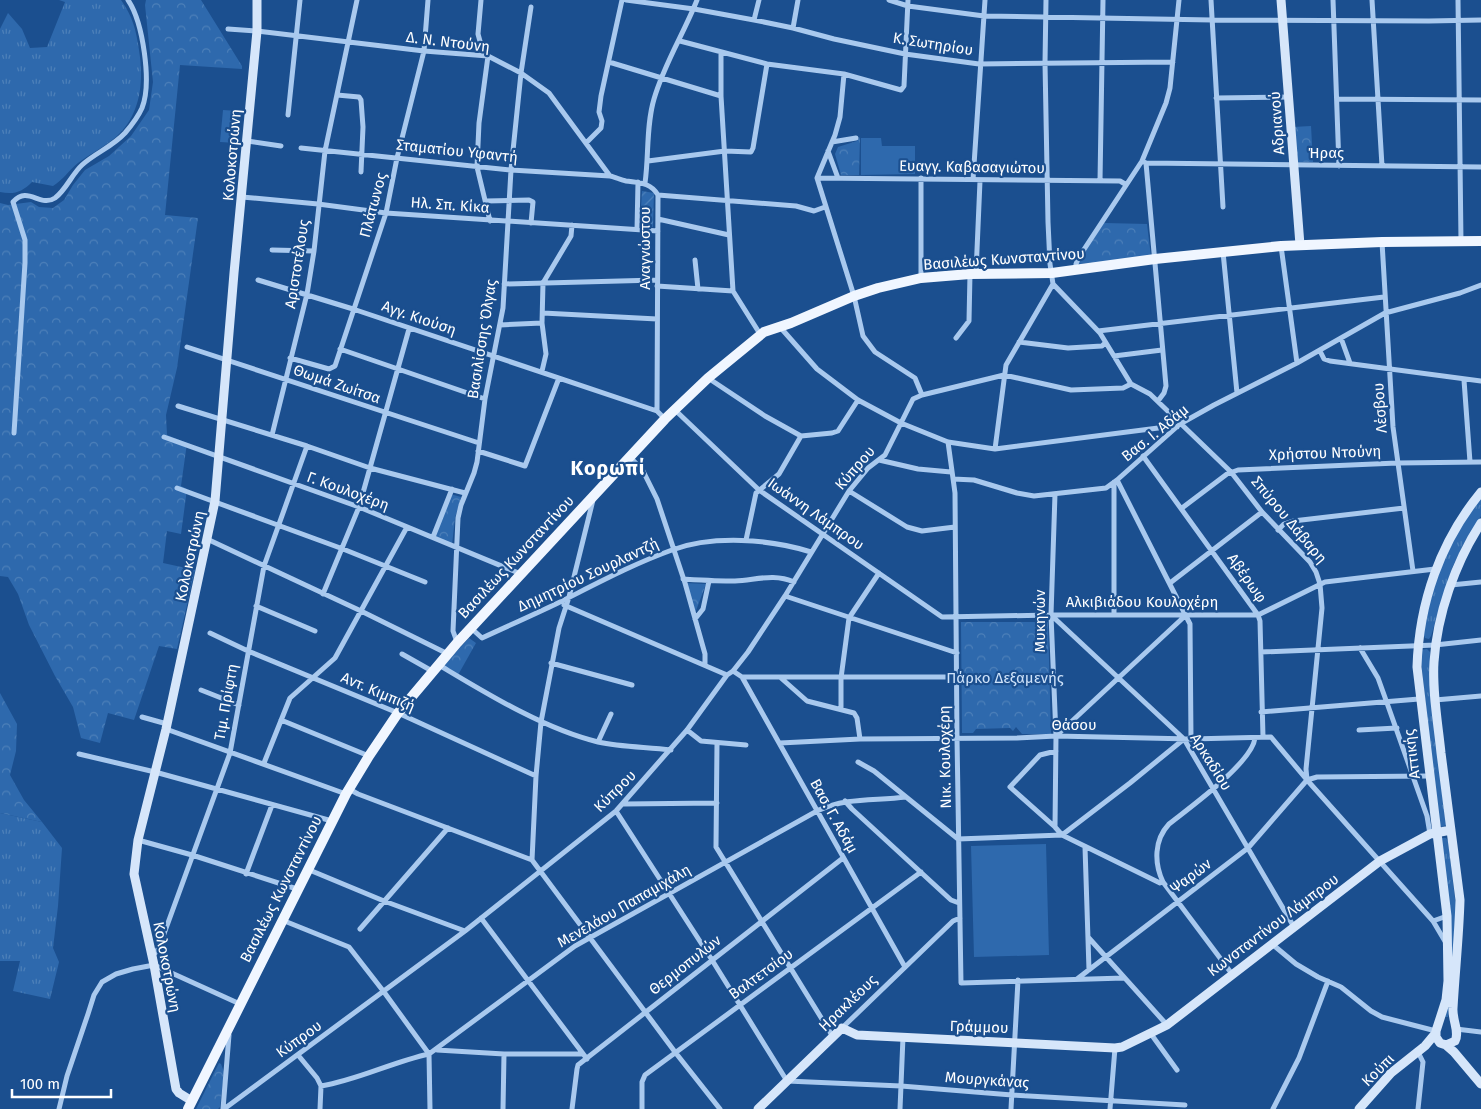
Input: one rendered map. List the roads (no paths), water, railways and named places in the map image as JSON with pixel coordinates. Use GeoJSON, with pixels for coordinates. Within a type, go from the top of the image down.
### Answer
{"type":"FeatureCollection","features":[{"type":"Feature","properties":{"kind":"main road","name":"Βασιλέως Κωνσταντίνου"},"geometry":{"type":"LineString","coordinates":[[190,1105],[347,791],[398,713],[457,643],[665,419],[708,378],[760,334],[854,296],[921,278],[973,274],[1052,273],[1155,259],[1281,246],[1481,241]]}},
{"type":"Feature","properties":{"kind":"street"},"geometry":{"type":"LineString","coordinates":[[14,433],[25,240],[13,202],[22,195],[45,201],[56,197],[82,165],[110,147],[124,134],[142,108],[145,93],[143,43],[139,24],[128,0]]}},
{"type":"Feature","properties":{"kind":"street","name":"Κολοκοτρώνη"},"geometry":{"type":"LineString","coordinates":[[190,1105],[176,1089],[153,961],[134,874],[138,840],[166,727],[215,501],[247,141],[257,0]]}},
{"type":"Feature","properties":{"kind":"street"},"geometry":{"type":"LineString","coordinates":[[288,115],[300,0]]}},
{"type":"Feature","properties":{"kind":"street","name":"Αριστοτέλους"},"geometry":{"type":"LineString","coordinates":[[272,434],[307,294],[314,251],[325,151],[357,0]]}},
{"type":"Feature","properties":{"kind":"street","name":"Πλάτωνος"},"geometry":{"type":"LineString","coordinates":[[290,358],[329,369],[335,366],[386,213],[397,158],[424,51],[428,0]]}},
{"type":"Feature","properties":{"kind":"street"},"geometry":{"type":"LineString","coordinates":[[481,0],[478,34],[481,45],[488,56],[479,123],[477,167],[490,221]]}},
{"type":"Feature","properties":{"kind":"street"},"geometry":{"type":"LineString","coordinates":[[586,143],[601,128],[602,121],[599,112],[622,0]]}},
{"type":"Feature","properties":{"kind":"street","name":"Κ. Σωτηρίου"},"geometry":{"type":"LineString","coordinates":[[626,0],[694,9],[754,20],[793,28],[834,40],[905,54],[979,64],[1173,62]]}},
{"type":"Feature","properties":{"kind":"street"},"geometry":{"type":"LineString","coordinates":[[610,176],[624,181],[645,183],[650,117],[661,79],[680,41],[697,0]]}},
{"type":"Feature","properties":{"kind":"street"},"geometry":{"type":"LineString","coordinates":[[754,20],[759,0]]}},
{"type":"Feature","properties":{"kind":"street"},"geometry":{"type":"LineString","coordinates":[[793,28],[798,0]]}},
{"type":"Feature","properties":{"kind":"street"},"geometry":{"type":"LineString","coordinates":[[889,0],[984,16],[1177,20],[1481,20]]}},
{"type":"Feature","properties":{"kind":"street"},"geometry":{"type":"LineString","coordinates":[[973,180],[984,0]]}},
{"type":"Feature","properties":{"kind":"street"},"geometry":{"type":"LineString","coordinates":[[995,449],[1006,365],[1053,284],[1050,264],[1045,63],[1046,0]]}},
{"type":"Feature","properties":{"kind":"street"},"geometry":{"type":"LineString","coordinates":[[1100,181],[1103,0]]}},
{"type":"Feature","properties":{"kind":"street"},"geometry":{"type":"LineString","coordinates":[[1076,270],[1079,257],[1125,184],[1144,162],[1170,88],[1179,0]]}},
{"type":"Feature","properties":{"kind":"street"},"geometry":{"type":"LineString","coordinates":[[1211,0],[1223,206]]}},
{"type":"Feature","properties":{"kind":"street","name":"Αδριανού"},"geometry":{"type":"LineString","coordinates":[[1281,0],[1300,245]]}},
{"type":"Feature","properties":{"kind":"street"},"geometry":{"type":"LineString","coordinates":[[1333,0],[1340,166]]}},
{"type":"Feature","properties":{"kind":"street"},"geometry":{"type":"LineString","coordinates":[[1372,0],[1382,166]]}},
{"type":"Feature","properties":{"kind":"street"},"geometry":{"type":"LineString","coordinates":[[1458,0],[1461,241]]}},
{"type":"Feature","properties":{"kind":"street"},"geometry":{"type":"LineString","coordinates":[[680,41],[766,64],[844,74],[903,90],[908,3]]}},
{"type":"Feature","properties":{"kind":"street","name":"Βασιλίσσης Όλγας"},"geometry":{"type":"LineString","coordinates":[[457,643],[453,630],[458,518],[465,493],[474,473],[485,399],[500,324],[509,222],[511,170],[521,73],[531,7]]}},
{"type":"Feature","properties":{"kind":"street","name":"Δ. Ν. Ντούνη"},"geometry":{"type":"LineString","coordinates":[[228,29],[296,35],[424,51],[488,56],[521,73],[549,93],[610,176]]}},
{"type":"Feature","properties":{"kind":"street"},"geometry":{"type":"LineString","coordinates":[[721,52],[721,96],[733,291],[760,334]]}},
{"type":"Feature","properties":{"kind":"street"},"geometry":{"type":"LineString","coordinates":[[609,62],[721,96]]}},
{"type":"Feature","properties":{"kind":"street"},"geometry":{"type":"LineString","coordinates":[[648,161],[725,151],[751,152],[766,64]]}},
{"type":"Feature","properties":{"kind":"street"},"geometry":{"type":"LineString","coordinates":[[844,74],[840,117],[817,178],[854,296],[863,336],[875,352],[915,378],[922,396],[1004,375],[1071,390],[1123,388],[1131,384]]}},
{"type":"Feature","properties":{"kind":"street"},"geometry":{"type":"LineString","coordinates":[[337,95],[359,98],[361,100],[363,127],[361,172]]}},
{"type":"Feature","properties":{"kind":"street"},"geometry":{"type":"LineString","coordinates":[[1216,98],[1289,97]]}},
{"type":"Feature","properties":{"kind":"street"},"geometry":{"type":"LineString","coordinates":[[1337,99],[1481,100]]}},
{"type":"Feature","properties":{"kind":"street"},"geometry":{"type":"LineString","coordinates":[[832,142],[856,138]]}},
{"type":"Feature","properties":{"kind":"street"},"geometry":{"type":"LineString","coordinates":[[247,141],[281,146]]}},
{"type":"Feature","properties":{"kind":"street","name":"Σταματίου Υφαντή"},"geometry":{"type":"LineString","coordinates":[[301,148],[477,167],[610,176]]}},
{"type":"Feature","properties":{"kind":"street"},"geometry":{"type":"LineString","coordinates":[[828,150],[838,178]]}},
{"type":"Feature","properties":{"kind":"street"},"geometry":{"type":"LineString","coordinates":[[1144,162],[1166,386],[1158,402]]}},
{"type":"Feature","properties":{"kind":"street","name":"Ήρας"},"geometry":{"type":"LineString","coordinates":[[1144,162],[1294,166],[1481,167]]}},
{"type":"Feature","properties":{"kind":"street","name":"Ευαγγ. Καβασαγιώτου"},"geometry":{"type":"LineString","coordinates":[[817,178],[1120,181],[1125,184]]}},
{"type":"Feature","properties":{"kind":"street"},"geometry":{"type":"LineString","coordinates":[[921,178],[921,278]]}},
{"type":"Feature","properties":{"kind":"street"},"geometry":{"type":"LineString","coordinates":[[956,338],[969,321],[980,181]]}},
{"type":"Feature","properties":{"kind":"street"},"geometry":{"type":"LineString","coordinates":[[637,230],[638,182]]}},
{"type":"Feature","properties":{"kind":"street","name":"Αναγνώστου"},"geometry":{"type":"LineString","coordinates":[[645,183],[655,189],[658,195],[657,411]]}},
{"type":"Feature","properties":{"kind":"street"},"geometry":{"type":"LineString","coordinates":[[658,195],[796,206],[814,211],[825,207]]}},
{"type":"Feature","properties":{"kind":"street","name":"Ηλ. Σπ. Κίκα"},"geometry":{"type":"LineString","coordinates":[[242,196],[386,213],[658,231]]}},
{"type":"Feature","properties":{"kind":"street"},"geometry":{"type":"LineString","coordinates":[[486,201],[529,200],[533,202],[531,223]]}},
{"type":"Feature","properties":{"kind":"street"},"geometry":{"type":"LineString","coordinates":[[658,219],[729,235]]}},
{"type":"Feature","properties":{"kind":"street"},"geometry":{"type":"LineString","coordinates":[[542,371],[546,354],[542,323],[543,283],[572,236],[572,225]]}},
{"type":"Feature","properties":{"kind":"street","name":"Λέσβου"},"geometry":{"type":"LineString","coordinates":[[1382,242],[1385,313],[1397,463],[1413,571]]}},
{"type":"Feature","properties":{"kind":"street"},"geometry":{"type":"LineString","coordinates":[[1281,246],[1297,363]]}},
{"type":"Feature","properties":{"kind":"street"},"geometry":{"type":"LineString","coordinates":[[272,250],[314,251]]}},
{"type":"Feature","properties":{"kind":"street"},"geometry":{"type":"LineString","coordinates":[[1223,252],[1237,393]]}},
{"type":"Feature","properties":{"kind":"street"},"geometry":{"type":"LineString","coordinates":[[695,260],[698,289]]}},
{"type":"Feature","properties":{"kind":"street","name":"Αγγ. Κιούση"},"geometry":{"type":"LineString","coordinates":[[258,280],[353,308],[409,329],[542,371],[657,411]]}},
{"type":"Feature","properties":{"kind":"street"},"geometry":{"type":"LineString","coordinates":[[504,284],[657,284],[733,291]]}},
{"type":"Feature","properties":{"kind":"street","name":"Σπύρου Δάβαρη"},"geometry":{"type":"LineString","coordinates":[[1053,284],[1098,331],[1131,384],[1146,391],[1178,425],[1231,472],[1262,512],[1310,562],[1316,572],[1320,584],[1322,608],[1306,769],[1307,780]]}},
{"type":"Feature","properties":{"kind":"street","name":"Βασ. Ι. Αδάμ"},"geometry":{"type":"LineString","coordinates":[[953,480],[974,480],[1030,495],[1102,489],[1116,481],[1178,425],[1297,363],[1385,313],[1481,285]]}},
{"type":"Feature","properties":{"kind":"street"},"geometry":{"type":"LineString","coordinates":[[1098,331],[1384,296]]}},
{"type":"Feature","properties":{"kind":"street"},"geometry":{"type":"LineString","coordinates":[[543,313],[657,319]]}},
{"type":"Feature","properties":{"kind":"street"},"geometry":{"type":"LineString","coordinates":[[500,324],[542,323]]}},
{"type":"Feature","properties":{"kind":"street"},"geometry":{"type":"LineString","coordinates":[[779,327],[817,369],[858,400],[901,423],[948,442],[995,449],[1178,425]]}},
{"type":"Feature","properties":{"kind":"street"},"geometry":{"type":"LineString","coordinates":[[324,594],[359,507],[409,329]]}},
{"type":"Feature","properties":{"kind":"street"},"geometry":{"type":"LineString","coordinates":[[1341,338],[1350,363]]}},
{"type":"Feature","properties":{"kind":"street"},"geometry":{"type":"LineString","coordinates":[[1019,342],[1068,348],[1102,346],[1105,343]]}},
{"type":"Feature","properties":{"kind":"street","name":"Θωμά Ζωίτσα"},"geometry":{"type":"LineString","coordinates":[[187,347],[479,443]]}},
{"type":"Feature","properties":{"kind":"street"},"geometry":{"type":"LineString","coordinates":[[340,349],[485,399]]}},
{"type":"Feature","properties":{"kind":"street"},"geometry":{"type":"LineString","coordinates":[[1114,356],[1162,350]]}},
{"type":"Feature","properties":{"kind":"street"},"geometry":{"type":"LineString","coordinates":[[1320,350],[1323,357],[1327,360],[1481,382]]}},
{"type":"Feature","properties":{"kind":"street"},"geometry":{"type":"LineString","coordinates":[[478,451],[525,466],[558,378]]}},
{"type":"Feature","properties":{"kind":"street"},"geometry":{"type":"LineString","coordinates":[[708,378],[765,416],[801,436],[838,431],[858,400]]}},
{"type":"Feature","properties":{"kind":"street"},"geometry":{"type":"LineString","coordinates":[[1464,380],[1470,462]]}},
{"type":"Feature","properties":{"kind":"street","name":"Κύπρου"},"geometry":{"type":"LineString","coordinates":[[224,1109],[465,931],[624,804],[671,750],[727,675],[733,671],[785,596],[849,491],[868,468],[885,455],[912,401],[922,396]]}},
{"type":"Feature","properties":{"kind":"street"},"geometry":{"type":"LineString","coordinates":[[178,406],[272,434],[370,468],[465,493]]}},
{"type":"Feature","properties":{"kind":"street","name":"Ιωάννη Λάμπρου"},"geometry":{"type":"LineString","coordinates":[[675,410],[759,490],[824,533],[942,617],[957,618]]}},
{"type":"Feature","properties":{"kind":"street"},"geometry":{"type":"LineString","coordinates":[[657,411],[665,419]]}},
{"type":"Feature","properties":{"kind":"street"},"geometry":{"type":"LineString","coordinates":[[746,540],[756,493],[779,474],[801,436]]}},
{"type":"Feature","properties":{"kind":"street","name":"Γ. Κουλοχέρη"},"geometry":{"type":"LineString","coordinates":[[164,437],[359,507],[521,574]]}},
{"type":"Feature","properties":{"kind":"street","name":"Νικ. Κουλοχέρη"},"geometry":{"type":"LineString","coordinates":[[948,442],[953,480],[955,527],[957,618],[956,738],[961,983],[1018,980]]}},
{"type":"Feature","properties":{"kind":"street","name":"Τιμ. Πρίφτη"},"geometry":{"type":"LineString","coordinates":[[153,961],[230,752],[264,566],[307,446]]}},
{"type":"Feature","properties":{"kind":"street","name":"Αβέρωφ"},"geometry":{"type":"LineString","coordinates":[[1143,456],[1258,615],[1260,621],[1263,737]]}},
{"type":"Feature","properties":{"kind":"street"},"geometry":{"type":"LineString","coordinates":[[630,457],[648,479],[683,579],[705,654],[705,664]]}},
{"type":"Feature","properties":{"kind":"street"},"geometry":{"type":"LineString","coordinates":[[880,460],[918,469],[951,472]]}},
{"type":"Feature","properties":{"kind":"street","name":"Χρήστου Ντούνη"},"geometry":{"type":"LineString","coordinates":[[1182,508],[1231,472],[1247,469],[1397,463],[1481,462]]}},
{"type":"Feature","properties":{"kind":"street"},"geometry":{"type":"LineString","coordinates":[[1116,481],[1190,624],[1191,739]]}},
{"type":"Feature","properties":{"kind":"street"},"geometry":{"type":"LineString","coordinates":[[1114,615],[1116,481]]}},
{"type":"Feature","properties":{"kind":"street"},"geometry":{"type":"LineString","coordinates":[[177,488],[343,549],[425,582]]}},
{"type":"Feature","properties":{"kind":"street"},"geometry":{"type":"LineString","coordinates":[[433,537],[452,489]]}},
{"type":"Feature","properties":{"kind":"street"},"geometry":{"type":"LineString","coordinates":[[849,491],[907,527],[922,531],[955,527]]}},
{"type":"Feature","properties":{"kind":"street","name":"Αττικής"},"geometry":{"type":"LineString","coordinates":[[1437,1030],[1446,1000],[1448,981],[1447,916],[1433,833],[1419,699],[1417,645],[1435,569],[1445,545],[1481,492]]}},
{"type":"Feature","properties":{"kind":"street","name":"Μυκηνών"},"geometry":{"type":"LineString","coordinates":[[1055,494],[1052,615],[1056,736],[1055,827]]}},
{"type":"Feature","properties":{"kind":"street"},"geometry":{"type":"LineString","coordinates":[[532,860],[541,722],[551,663],[594,496]]}},
{"type":"Feature","properties":{"kind":"street"},"geometry":{"type":"LineString","coordinates":[[1278,530],[1284,524],[1293,521],[1404,508]]}},
{"type":"Feature","properties":{"kind":"street"},"geometry":{"type":"LineString","coordinates":[[1170,583],[1262,512]]}},
{"type":"Feature","properties":{"kind":"street","name":"Αττικής"},"geometry":{"type":"LineString","coordinates":[[1456,1031],[1452,1008],[1460,900],[1435,700],[1434,664],[1435,645],[1450,585],[1463,553],[1481,523]]}},
{"type":"Feature","properties":{"kind":"street"},"geometry":{"type":"LineString","coordinates":[[264,763],[290,698],[335,658],[407,526]]}},
{"type":"Feature","properties":{"kind":"street"},"geometry":{"type":"LineString","coordinates":[[207,540],[361,611],[448,654]]}},
{"type":"Feature","properties":{"kind":"street","name":"Δημητρίου Σουρλαντζή"},"geometry":{"type":"LineString","coordinates":[[471,628],[482,638],[622,570],[673,549],[694,544],[746,540],[794,547],[811,552]]}},
{"type":"Feature","properties":{"kind":"street","name":"Αλκιβιάδου Κουλοχέρη"},"geometry":{"type":"LineString","coordinates":[[957,618],[1052,615],[1258,615],[1320,584],[1330,581],[1435,569]]}},
{"type":"Feature","properties":{"kind":"street"},"geometry":{"type":"LineString","coordinates":[[841,709],[841,678],[849,618],[879,573]]}},
{"type":"Feature","properties":{"kind":"street"},"geometry":{"type":"LineString","coordinates":[[683,579],[738,581],[779,576],[794,582]]}},
{"type":"Feature","properties":{"kind":"street"},"geometry":{"type":"LineString","coordinates":[[695,619],[703,609],[709,581]]}},
{"type":"Feature","properties":{"kind":"street"},"geometry":{"type":"LineString","coordinates":[[1450,585],[1481,582]]}},
{"type":"Feature","properties":{"kind":"street"},"geometry":{"type":"LineString","coordinates":[[785,596],[957,653]]}},
{"type":"Feature","properties":{"kind":"street"},"geometry":{"type":"LineString","coordinates":[[559,602],[727,675]]}},
{"type":"Feature","properties":{"kind":"street"},"geometry":{"type":"LineString","coordinates":[[256,606],[315,631]]}},
{"type":"Feature","properties":{"kind":"street"},"geometry":{"type":"LineString","coordinates":[[1056,736],[1186,614]]}},
{"type":"Feature","properties":{"kind":"street","name":"Αρκαδίου"},"geometry":{"type":"LineString","coordinates":[[1052,615],[1184,739],[1294,927]]}},
{"type":"Feature","properties":{"kind":"street","name":"Αντ. Κιμπιζή"},"geometry":{"type":"LineString","coordinates":[[210,633],[248,651],[398,713],[536,776]]}},
{"type":"Feature","properties":{"kind":"street"},"geometry":{"type":"LineString","coordinates":[[1261,652],[1435,645],[1481,640]]}},
{"type":"Feature","properties":{"kind":"street"},"geometry":{"type":"LineString","coordinates":[[1360,648],[1378,678],[1433,833]]}},
{"type":"Feature","properties":{"kind":"street"},"geometry":{"type":"LineString","coordinates":[[402,654],[435,668],[541,722],[598,742],[671,750]]}},
{"type":"Feature","properties":{"kind":"street"},"geometry":{"type":"LineString","coordinates":[[551,663],[632,685]]}},
{"type":"Feature","properties":{"kind":"street"},"geometry":{"type":"LineString","coordinates":[[733,671],[742,677],[957,677]]}},
{"type":"Feature","properties":{"kind":"street","name":"Βασ. Γ. Αδάμ"},"geometry":{"type":"LineString","coordinates":[[742,677],[905,967]]}},
{"type":"Feature","properties":{"kind":"street"},"geometry":{"type":"LineString","coordinates":[[781,678],[813,704],[841,709],[856,715],[860,739]]}},
{"type":"Feature","properties":{"kind":"street"},"geometry":{"type":"LineString","coordinates":[[201,690],[238,705]]}},
{"type":"Feature","properties":{"kind":"street"},"geometry":{"type":"LineString","coordinates":[[1435,700],[1481,696]]}},
{"type":"Feature","properties":{"kind":"street"},"geometry":{"type":"LineString","coordinates":[[1261,712],[1419,699]]}},
{"type":"Feature","properties":{"kind":"street"},"geometry":{"type":"LineString","coordinates":[[598,742],[611,714]]}},
{"type":"Feature","properties":{"kind":"street"},"geometry":{"type":"LineString","coordinates":[[142,717],[230,752],[358,794],[532,860],[674,1052],[720,1109]]}},
{"type":"Feature","properties":{"kind":"street"},"geometry":{"type":"LineString","coordinates":[[281,720],[369,756]]}},
{"type":"Feature","properties":{"kind":"street"},"geometry":{"type":"LineString","coordinates":[[1359,730],[1396,728]]}},
{"type":"Feature","properties":{"kind":"street"},"geometry":{"type":"LineString","coordinates":[[686,730],[701,741],[746,745]]}},
{"type":"Feature","properties":{"kind":"street","name":"Θάσου"},"geometry":{"type":"LineString","coordinates":[[780,743],[860,739],[1056,736],[1184,739],[1263,737]]}},
{"type":"Feature","properties":{"kind":"street"},"geometry":{"type":"LineString","coordinates":[[1263,737],[1271,737],[1433,921],[1448,945]]}},
{"type":"Feature","properties":{"kind":"street"},"geometry":{"type":"LineString","coordinates":[[1232,974],[1163,882],[1157,870],[1156,857],[1162,831],[1225,780],[1254,746],[1255,738]]}},
{"type":"Feature","properties":{"kind":"street"},"geometry":{"type":"LineString","coordinates":[[858,762],[874,771],[958,839],[1062,835],[1130,784],[1184,739]]}},
{"type":"Feature","properties":{"kind":"street"},"geometry":{"type":"LineString","coordinates":[[718,743],[716,847],[833,1037]]}},
{"type":"Feature","properties":{"kind":"street"},"geometry":{"type":"LineString","coordinates":[[1056,752],[1040,755],[1010,787],[1062,835],[1160,883],[1163,882]]}},
{"type":"Feature","properties":{"kind":"street"},"geometry":{"type":"LineString","coordinates":[[79,754],[155,772],[332,821]]}},
{"type":"Feature","properties":{"kind":"street"},"geometry":{"type":"LineString","coordinates":[[1307,780],[1317,778],[1428,776]]}},
{"type":"Feature","properties":{"kind":"street","name":"Ψαρών"},"geometry":{"type":"LineString","coordinates":[[1077,979],[1248,848],[1307,780]]}},
{"type":"Feature","properties":{"kind":"street","name":"Μενελάου Παπαμιχάλη"},"geometry":{"type":"LineString","coordinates":[[321,1086],[438,1050],[527,981],[589,937],[817,811],[832,804],[845,801],[906,797]]}},
{"type":"Feature","properties":{"kind":"street"},"geometry":{"type":"LineString","coordinates":[[845,801],[951,900],[959,903]]}},
{"type":"Feature","properties":{"kind":"street"},"geometry":{"type":"LineString","coordinates":[[624,804],[717,804]]}},
{"type":"Feature","properties":{"kind":"street"},"geometry":{"type":"LineString","coordinates":[[246,874],[272,805]]}},
{"type":"Feature","properties":{"kind":"street"},"geometry":{"type":"LineString","coordinates":[[616,811],[787,1081]]}},
{"type":"Feature","properties":{"kind":"street"},"geometry":{"type":"LineString","coordinates":[[360,929],[448,828]]}},
{"type":"Feature","properties":{"kind":"street","name":"Κωνσταντίνου Λάμπρου"},"geometry":{"type":"LineString","coordinates":[[1115,1048],[1122,1047],[1152,1034],[1167,1025],[1380,861],[1433,833],[1451,830]]}},
{"type":"Feature","properties":{"kind":"street"},"geometry":{"type":"LineString","coordinates":[[138,840],[298,889]]}},
{"type":"Feature","properties":{"kind":"street"},"geometry":{"type":"LineString","coordinates":[[1085,847],[1089,970]]}},
{"type":"Feature","properties":{"kind":"street","name":"Θερμοπυλών"},"geometry":{"type":"LineString","coordinates":[[572,1109],[577,1069],[585,1056],[645,1013],[843,858]]}},
{"type":"Feature","properties":{"kind":"street"},"geometry":{"type":"LineString","coordinates":[[307,869],[384,901],[465,931]]}},
{"type":"Feature","properties":{"kind":"street","name":"Βαλτετσίου"},"geometry":{"type":"LineString","coordinates":[[642,1109],[642,1082],[645,1075],[921,872]]}},
{"type":"Feature","properties":{"kind":"street"},"geometry":{"type":"LineString","coordinates":[[1433,921],[1447,916]]}},
{"type":"Feature","properties":{"kind":"street"},"geometry":{"type":"LineString","coordinates":[[481,918],[585,1056]]}},
{"type":"Feature","properties":{"kind":"street","name":"Ηρακλέους"},"geometry":{"type":"LineString","coordinates":[[758,1109],[953,921],[960,918]]}},
{"type":"Feature","properties":{"kind":"street"},"geometry":{"type":"LineString","coordinates":[[282,920],[350,947],[429,1054],[430,1109]]}},
{"type":"Feature","properties":{"kind":"street"},"geometry":{"type":"LineString","coordinates":[[1088,937],[1167,1025]]}},
{"type":"Feature","properties":{"kind":"street"},"geometry":{"type":"LineString","coordinates":[[1272,944],[1296,964],[1341,987],[1371,1011],[1382,1017],[1437,1030]]}},
{"type":"Feature","properties":{"kind":"street"},"geometry":{"type":"LineString","coordinates":[[59,1109],[67,1076],[94,995],[102,982],[116,974],[153,961],[240,1004]]}},
{"type":"Feature","properties":{"kind":"street"},"geometry":{"type":"LineString","coordinates":[[1011,1109],[1018,980],[1124,978]]}},
{"type":"Feature","properties":{"kind":"street"},"geometry":{"type":"LineString","coordinates":[[1273,1109],[1299,1058],[1328,981]]}},
{"type":"Feature","properties":{"kind":"street"},"geometry":{"type":"LineString","coordinates":[[1418,1052],[1430,1042],[1437,1030],[1447,1023],[1456,1031],[1465,1063],[1470,1072]]}},
{"type":"Feature","properties":{"kind":"street"},"geometry":{"type":"LineString","coordinates":[[224,1109],[229,1026]]}},
{"type":"Feature","properties":{"kind":"street","name":"Γράμμου"},"geometry":{"type":"LineString","coordinates":[[842,1028],[857,1035],[1115,1048]]}},
{"type":"Feature","properties":{"kind":"street"},"geometry":{"type":"LineString","coordinates":[[1437,1030],[1437,1040],[1454,1052],[1481,1084]]}},
{"type":"Feature","properties":{"kind":"street"},"geometry":{"type":"LineString","coordinates":[[1456,1031],[1481,1032]]}},
{"type":"Feature","properties":{"kind":"street"},"geometry":{"type":"LineString","coordinates":[[1418,1052],[1431,1046],[1453,1043],[1456,1031]]}},
{"type":"Feature","properties":{"kind":"street"},"geometry":{"type":"LineString","coordinates":[[1152,1034],[1177,1070]]}},
{"type":"Feature","properties":{"kind":"street"},"geometry":{"type":"LineString","coordinates":[[900,1109],[903,1037]]}},
{"type":"Feature","properties":{"kind":"street"},"geometry":{"type":"LineString","coordinates":[[1110,1109],[1115,1048]]}},
{"type":"Feature","properties":{"kind":"street"},"geometry":{"type":"LineString","coordinates":[[438,1050],[585,1056]]}},
{"type":"Feature","properties":{"kind":"street"},"geometry":{"type":"LineString","coordinates":[[1418,1052],[1423,1062],[1418,1109]]}},
{"type":"Feature","properties":{"kind":"street","name":"Κούπι"},"geometry":{"type":"LineString","coordinates":[[1359,1109],[1391,1073],[1418,1052]]}},
{"type":"Feature","properties":{"kind":"street"},"geometry":{"type":"LineString","coordinates":[[503,1109],[504,1054]]}},
{"type":"Feature","properties":{"kind":"street"},"geometry":{"type":"LineString","coordinates":[[298,1055],[317,1078],[321,1086],[320,1109]]}},
{"type":"Feature","properties":{"kind":"street","name":"Μουργκάνας"},"geometry":{"type":"LineString","coordinates":[[787,1081],[900,1086],[1012,1095],[1185,1105]]}},
{"type":"Feature","properties":{"kind":"district","name":"Κορωπί"},"geometry":{"type":"Point","coordinates":[608,468]}},
{"type":"Feature","properties":{"kind":"park label","name":"Πάρκο Δεξαμενής"},"geometry":{"type":"Point","coordinates":[1005,678]}}]}
